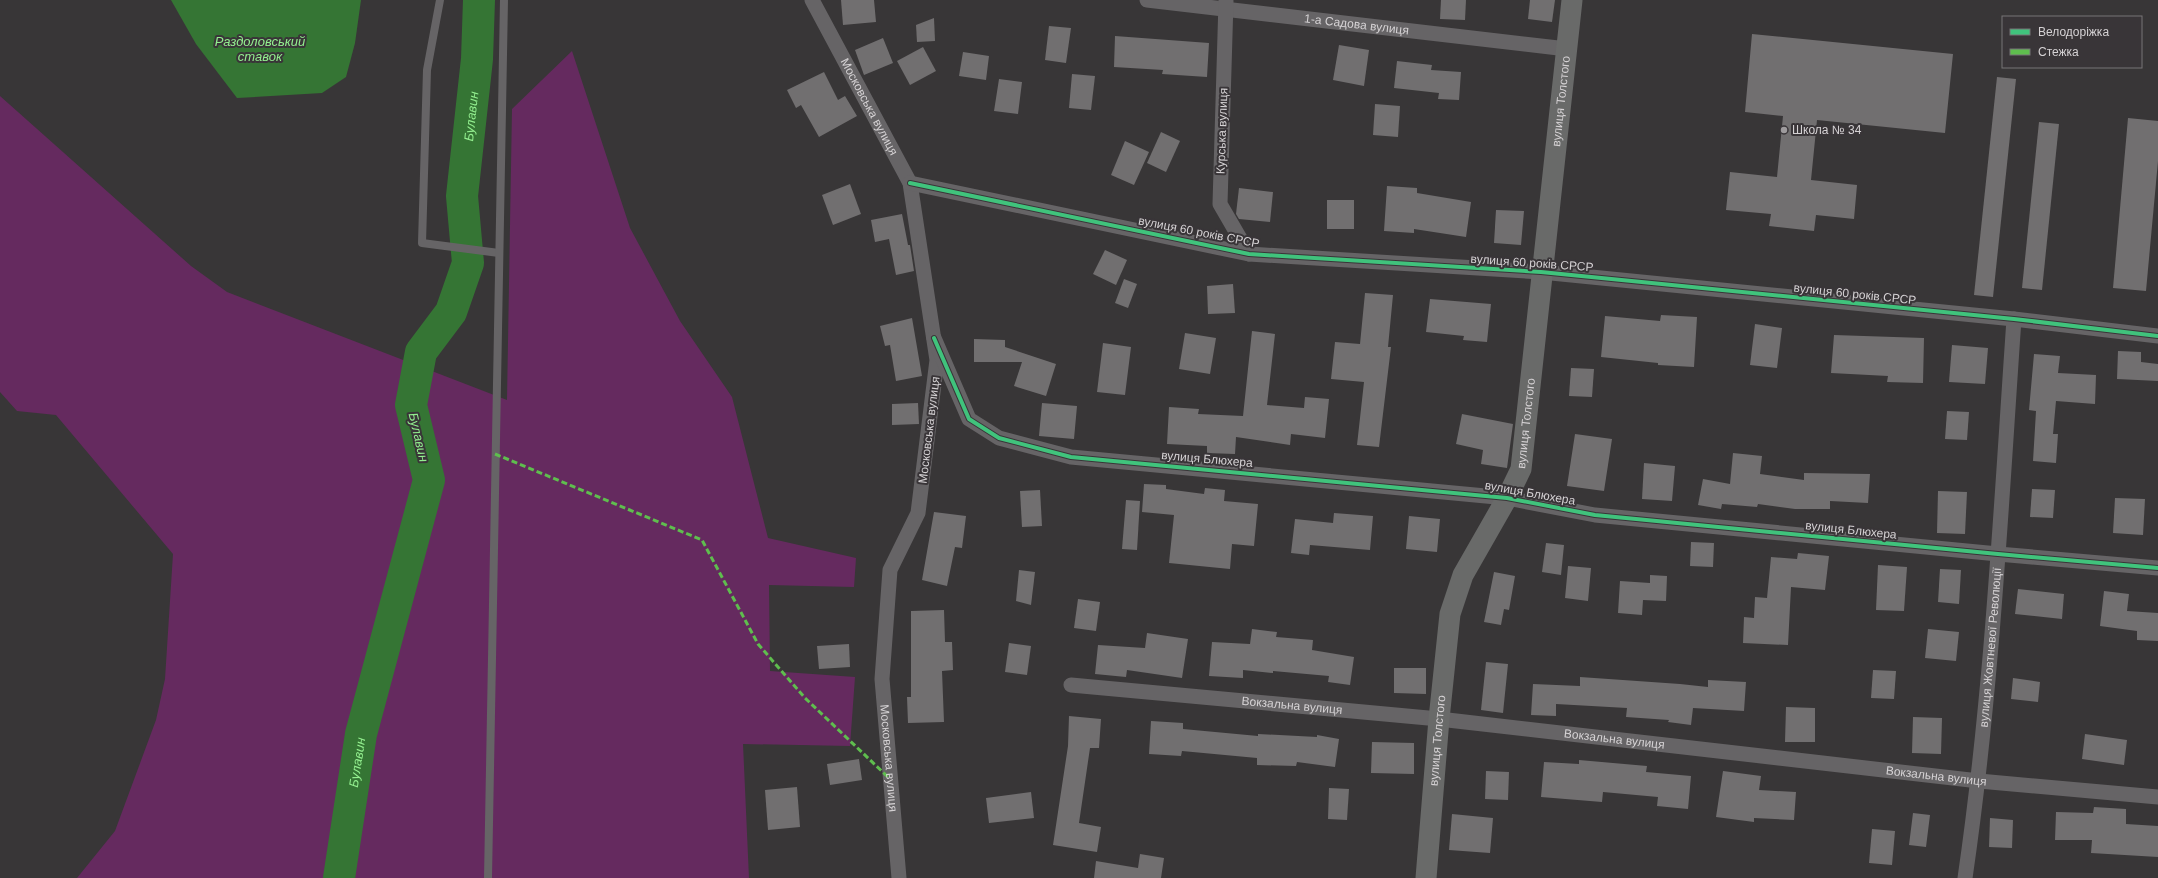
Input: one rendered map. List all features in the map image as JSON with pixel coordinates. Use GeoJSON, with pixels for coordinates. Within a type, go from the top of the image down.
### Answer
{"type":"FeatureCollection","features":[{"type":"Feature","properties":{"kind":"street","name":"Московська вулиця"},"geometry":{"type":"LineString","coordinates":[[812,0],[910,183],[938,360],[918,513],[890,570],[882,679],[899,878]]}},
{"type":"Feature","properties":{"kind":"street","name":"1-а Садова вулиця"},"geometry":{"type":"LineString","coordinates":[[1147,0],[1226,5],[1567,49]]}},
{"type":"Feature","properties":{"kind":"street","name":"вулиця Толстого"},"geometry":{"type":"LineString","coordinates":[[1426,878],[1439,719],[1450,614],[1463,575],[1507,498],[1521,469],[1541,272],[1572,0]]}},
{"type":"Feature","properties":{"kind":"street","name":"Курська вулиця"},"geometry":{"type":"LineString","coordinates":[[1226,5],[1220,204],[1249,254]]}},
{"type":"Feature","properties":{"kind":"street","name":"вулиця 60 років СРСР"},"geometry":{"type":"LineString","coordinates":[[910,183],[1249,254],[1541,272],[2014,319],[2158,336]]}},
{"type":"Feature","properties":{"kind":"street","name":"вулиця Жовтневої Революції"},"geometry":{"type":"LineString","coordinates":[[1965,878],[1979,781],[1998,554],[2014,319]]}},
{"type":"Feature","properties":{"kind":"street","name":"вулиця Блюхера"},"geometry":{"type":"LineString","coordinates":[[934,338],[969,419],[999,438],[1071,457],[1507,498],[1595,515],[2158,568]]}},
{"type":"Feature","properties":{"kind":"street","name":"Вокзальна вулиця"},"geometry":{"type":"LineString","coordinates":[[1071,685],[1439,719],[1979,781],[2158,797]]}},
{"type":"Feature","properties":{"kind":"lane"},"geometry":{"type":"LineString","coordinates":[[440,0],[426,70],[422,243],[499,253]]}},
{"type":"Feature","properties":{"kind":"lane"},"geometry":{"type":"LineString","coordinates":[[488,878],[504,0]]}},
{"type":"Feature","properties":{"kind":"shaded area"},"geometry":{"type":"Polygon","coordinates":[[[572,51],[630,228],[680,321],[732,397],[768,538],[856,558],[854,587],[769,585],[770,671],[855,677],[850,746],[743,744],[749,878],[77,878],[115,831],[156,720],[165,679],[173,554],[56,415],[17,411],[0,392],[0,96],[191,266],[227,292],[507,400],[512,109],[572,51]]]}},
{"type":"Feature","properties":{"kind":"water","name":"Раздоловський ставок"},"geometry":{"type":"Polygon","coordinates":[[[171,0],[361,0],[355,43],[346,77],[322,93],[237,98],[196,44],[171,0]]]}},
{"type":"Feature","properties":{"kind":"building"},"geometry":{"type":"Polygon","coordinates":[[[841,0],[874,0],[876,22],[843,25],[841,0]]]}},
{"type":"Feature","properties":{"kind":"building"},"geometry":{"type":"Polygon","coordinates":[[[1441,0],[1466,0],[1465,20],[1440,19],[1441,0]]]}},
{"type":"Feature","properties":{"kind":"building"},"geometry":{"type":"Polygon","coordinates":[[[1530,0],[1555,0],[1552,22],[1528,19],[1530,0]]]}},
{"type":"Feature","properties":{"kind":"building"},"geometry":{"type":"Polygon","coordinates":[[[934,18],[935,41],[917,42],[916,25],[934,18]]]}},
{"type":"Feature","properties":{"kind":"building"},"geometry":{"type":"Polygon","coordinates":[[[1049,26],[1071,28],[1066,63],[1045,60],[1049,26]]]}},
{"type":"Feature","properties":{"kind":"building"},"geometry":{"type":"Polygon","coordinates":[[[1752,34],[1953,54],[1945,133],[1817,120],[1811,180],[1857,185],[1854,219],[1816,215],[1814,231],[1769,226],[1771,214],[1726,210],[1730,172],[1777,177],[1783,116],[1745,112],[1752,34]]]}},
{"type":"Feature","properties":{"kind":"building"},"geometry":{"type":"Polygon","coordinates":[[[1115,36],[1209,43],[1207,77],[1162,74],[1163,70],[1114,67],[1115,36]]]}},
{"type":"Feature","properties":{"kind":"building"},"geometry":{"type":"Polygon","coordinates":[[[883,38],[893,63],[864,75],[855,50],[883,38]]]}},
{"type":"Feature","properties":{"kind":"building"},"geometry":{"type":"Polygon","coordinates":[[[1339,45],[1369,50],[1364,86],[1333,80],[1339,45]]]}},
{"type":"Feature","properties":{"kind":"building"},"geometry":{"type":"Polygon","coordinates":[[[923,47],[936,71],[910,85],[897,61],[923,47]]]}},
{"type":"Feature","properties":{"kind":"building"},"geometry":{"type":"Polygon","coordinates":[[[963,52],[989,56],[986,80],[959,76],[963,52]]]}},
{"type":"Feature","properties":{"kind":"building"},"geometry":{"type":"Polygon","coordinates":[[[1397,61],[1432,65],[1431,70],[1461,72],[1459,100],[1438,99],[1439,93],[1394,88],[1397,61]]]}},
{"type":"Feature","properties":{"kind":"building"},"geometry":{"type":"Polygon","coordinates":[[[824,72],[838,100],[845,96],[857,116],[819,137],[801,105],[796,108],[787,90],[824,72]]]}},
{"type":"Feature","properties":{"kind":"building"},"geometry":{"type":"Polygon","coordinates":[[[1072,74],[1095,76],[1091,110],[1069,108],[1072,74]]]}},
{"type":"Feature","properties":{"kind":"building"},"geometry":{"type":"Polygon","coordinates":[[[1997,77],[2016,79],[1993,297],[1974,295],[1997,77]]]}},
{"type":"Feature","properties":{"kind":"building"},"geometry":{"type":"Polygon","coordinates":[[[999,79],[1022,82],[1018,114],[994,111],[999,79]]]}},
{"type":"Feature","properties":{"kind":"building"},"geometry":{"type":"Polygon","coordinates":[[[1375,104],[1400,106],[1398,137],[1373,135],[1375,104]]]}},
{"type":"Feature","properties":{"kind":"building"},"geometry":{"type":"Polygon","coordinates":[[[2128,118],[2158,121],[2158,161],[2146,291],[2113,288],[2128,118]]]}},
{"type":"Feature","properties":{"kind":"building"},"geometry":{"type":"Polygon","coordinates":[[[2039,122],[2059,124],[2042,290],[2022,288],[2039,122]]]}},
{"type":"Feature","properties":{"kind":"building"},"geometry":{"type":"Polygon","coordinates":[[[1161,132],[1180,141],[1166,172],[1147,163],[1161,132]]]}},
{"type":"Feature","properties":{"kind":"building"},"geometry":{"type":"Polygon","coordinates":[[[1125,141],[1149,152],[1134,185],[1111,175],[1125,141]]]}},
{"type":"Feature","properties":{"kind":"building"},"geometry":{"type":"Polygon","coordinates":[[[850,184],[861,214],[833,225],[822,195],[850,184]]]}},
{"type":"Feature","properties":{"kind":"building"},"geometry":{"type":"Polygon","coordinates":[[[1387,186],[1417,188],[1417,193],[1471,202],[1466,237],[1414,229],[1414,233],[1384,231],[1387,186]]]}},
{"type":"Feature","properties":{"kind":"building"},"geometry":{"type":"Polygon","coordinates":[[[1239,188],[1273,192],[1270,222],[1239,219],[1236,214],[1239,188]]]}},
{"type":"Feature","properties":{"kind":"building"},"geometry":{"type":"Polygon","coordinates":[[[1327,200],[1354,200],[1354,229],[1327,229],[1327,200]]]}},
{"type":"Feature","properties":{"kind":"building"},"geometry":{"type":"Polygon","coordinates":[[[1496,210],[1524,211],[1521,245],[1494,243],[1496,210]]]}},
{"type":"Feature","properties":{"kind":"building"},"geometry":{"type":"Polygon","coordinates":[[[902,214],[908,245],[910,245],[914,271],[896,275],[889,239],[875,242],[871,220],[902,214]]]}},
{"type":"Feature","properties":{"kind":"building"},"geometry":{"type":"Polygon","coordinates":[[[1105,250],[1127,260],[1116,285],[1093,274],[1105,250]]]}},
{"type":"Feature","properties":{"kind":"building"},"geometry":{"type":"Polygon","coordinates":[[[1124,279],[1137,284],[1128,308],[1115,303],[1124,279]]]}},
{"type":"Feature","properties":{"kind":"building"},"geometry":{"type":"Polygon","coordinates":[[[1233,284],[1235,313],[1208,314],[1207,286],[1233,284]]]}},
{"type":"Feature","properties":{"kind":"building"},"geometry":{"type":"Polygon","coordinates":[[[1365,293],[1393,295],[1388,347],[1391,347],[1379,447],[1357,445],[1364,382],[1331,379],[1335,342],[1360,344],[1365,293]]]}},
{"type":"Feature","properties":{"kind":"building"},"geometry":{"type":"Polygon","coordinates":[[[1430,299],[1491,304],[1487,342],[1463,340],[1464,336],[1426,332],[1430,299]]]}},
{"type":"Feature","properties":{"kind":"building"},"geometry":{"type":"Polygon","coordinates":[[[1661,315],[1697,317],[1694,367],[1658,365],[1658,363],[1601,357],[1605,316],[1660,321],[1661,315]]]}},
{"type":"Feature","properties":{"kind":"building"},"geometry":{"type":"Polygon","coordinates":[[[912,318],[922,376],[896,381],[890,345],[885,346],[880,326],[912,318]]]}},
{"type":"Feature","properties":{"kind":"building"},"geometry":{"type":"Polygon","coordinates":[[[1755,324],[1782,328],[1777,368],[1750,365],[1755,324]]]}},
{"type":"Feature","properties":{"kind":"building"},"geometry":{"type":"Polygon","coordinates":[[[1252,331],[1275,334],[1267,405],[1304,408],[1305,397],[1329,399],[1325,438],[1291,434],[1290,445],[1236,437],[1235,454],[1207,453],[1207,446],[1167,444],[1169,407],[1199,409],[1198,414],[1243,416],[1252,331]]]}},
{"type":"Feature","properties":{"kind":"building"},"geometry":{"type":"Polygon","coordinates":[[[1185,333],[1216,338],[1210,374],[1179,369],[1185,333]]]}},
{"type":"Feature","properties":{"kind":"building"},"geometry":{"type":"Polygon","coordinates":[[[1834,335],[1924,338],[1923,383],[1887,382],[1888,376],[1831,373],[1834,335]]]}},
{"type":"Feature","properties":{"kind":"building"},"geometry":{"type":"Polygon","coordinates":[[[974,339],[1005,340],[1005,347],[1056,364],[1046,396],[1014,386],[1022,362],[974,362],[974,339]]]}},
{"type":"Feature","properties":{"kind":"building"},"geometry":{"type":"Polygon","coordinates":[[[1103,343],[1131,347],[1125,395],[1097,392],[1103,343]]]}},
{"type":"Feature","properties":{"kind":"building"},"geometry":{"type":"Polygon","coordinates":[[[1952,345],[1988,348],[1985,384],[1949,382],[1952,345]]]}},
{"type":"Feature","properties":{"kind":"building"},"geometry":{"type":"Polygon","coordinates":[[[2118,351],[2141,352],[2141,362],[2158,364],[2158,381],[2117,379],[2118,351]]]}},
{"type":"Feature","properties":{"kind":"building"},"geometry":{"type":"Polygon","coordinates":[[[2034,354],[2060,356],[2058,373],[2096,375],[2095,404],[2056,401],[2053,434],[2058,434],[2056,463],[2033,461],[2036,411],[2029,410],[2034,354]]]}},
{"type":"Feature","properties":{"kind":"building"},"geometry":{"type":"Polygon","coordinates":[[[1571,368],[1594,369],[1592,397],[1569,396],[1571,368]]]}},
{"type":"Feature","properties":{"kind":"building"},"geometry":{"type":"Polygon","coordinates":[[[918,403],[919,424],[892,425],[892,404],[918,403]]]}},
{"type":"Feature","properties":{"kind":"building"},"geometry":{"type":"Polygon","coordinates":[[[1042,403],[1077,406],[1074,439],[1039,436],[1042,403]]]}},
{"type":"Feature","properties":{"kind":"building"},"geometry":{"type":"Polygon","coordinates":[[[1947,411],[1969,412],[1967,440],[1945,439],[1947,411]]]}},
{"type":"Feature","properties":{"kind":"building"},"geometry":{"type":"Polygon","coordinates":[[[1462,414],[1513,424],[1507,468],[1481,464],[1483,450],[1456,444],[1462,414]]]}},
{"type":"Feature","properties":{"kind":"building"},"geometry":{"type":"Polygon","coordinates":[[[1575,434],[1612,439],[1604,491],[1567,486],[1575,434]]]}},
{"type":"Feature","properties":{"kind":"building"},"geometry":{"type":"Polygon","coordinates":[[[1733,453],[1762,456],[1760,474],[1804,480],[1804,473],[1870,474],[1868,503],[1830,501],[1830,509],[1795,509],[1758,504],[1757,507],[1722,504],[1721,509],[1698,505],[1703,479],[1730,484],[1733,453]]]}},
{"type":"Feature","properties":{"kind":"building"},"geometry":{"type":"Polygon","coordinates":[[[1644,463],[1675,466],[1672,501],[1642,499],[1644,463]]]}},
{"type":"Feature","properties":{"kind":"building"},"geometry":{"type":"Polygon","coordinates":[[[1144,484],[1166,485],[1166,489],[1204,494],[1205,488],[1225,490],[1224,501],[1258,504],[1254,546],[1232,544],[1230,569],[1169,563],[1174,515],[1142,512],[1144,484]]]}},
{"type":"Feature","properties":{"kind":"building"},"geometry":{"type":"Polygon","coordinates":[[[2032,489],[2055,490],[2053,518],[2030,517],[2032,489]]]}},
{"type":"Feature","properties":{"kind":"building"},"geometry":{"type":"Polygon","coordinates":[[[1040,490],[1042,526],[1022,527],[1020,491],[1040,490]]]}},
{"type":"Feature","properties":{"kind":"building"},"geometry":{"type":"Polygon","coordinates":[[[1938,491],[1967,492],[1965,534],[1937,533],[1938,491]]]}},
{"type":"Feature","properties":{"kind":"building"},"geometry":{"type":"Polygon","coordinates":[[[2115,498],[2145,499],[2143,535],[2113,533],[2115,498]]]}},
{"type":"Feature","properties":{"kind":"building"},"geometry":{"type":"Polygon","coordinates":[[[1126,500],[1140,501],[1137,550],[1122,549],[1126,500]]]}},
{"type":"Feature","properties":{"kind":"building"},"geometry":{"type":"Polygon","coordinates":[[[934,512],[966,516],[962,548],[955,547],[947,586],[922,580],[934,512]]]}},
{"type":"Feature","properties":{"kind":"building"},"geometry":{"type":"Polygon","coordinates":[[[1334,513],[1373,516],[1370,550],[1310,545],[1309,555],[1291,553],[1295,519],[1333,523],[1334,513]]]}},
{"type":"Feature","properties":{"kind":"building"},"geometry":{"type":"Polygon","coordinates":[[[1409,516],[1440,519],[1437,552],[1406,549],[1409,516]]]}},
{"type":"Feature","properties":{"kind":"building"},"geometry":{"type":"Polygon","coordinates":[[[1691,542],[1714,543],[1713,567],[1690,566],[1691,542]]]}},
{"type":"Feature","properties":{"kind":"building"},"geometry":{"type":"Polygon","coordinates":[[[1546,543],[1564,545],[1561,575],[1542,572],[1546,543]]]}},
{"type":"Feature","properties":{"kind":"building"},"geometry":{"type":"Polygon","coordinates":[[[1798,553],[1829,556],[1825,590],[1791,587],[1788,645],[1743,643],[1744,617],[1754,618],[1755,597],[1767,598],[1771,557],[1797,559],[1798,553]]]}},
{"type":"Feature","properties":{"kind":"building"},"geometry":{"type":"Polygon","coordinates":[[[1878,565],[1907,567],[1904,611],[1876,610],[1878,565]]]}},
{"type":"Feature","properties":{"kind":"building"},"geometry":{"type":"Polygon","coordinates":[[[1568,566],[1591,568],[1588,601],[1565,598],[1568,566]]]}},
{"type":"Feature","properties":{"kind":"building"},"geometry":{"type":"Polygon","coordinates":[[[1940,569],[1961,570],[1959,604],[1938,602],[1940,569]]]}},
{"type":"Feature","properties":{"kind":"building"},"geometry":{"type":"Polygon","coordinates":[[[1019,570],[1035,572],[1031,605],[1016,601],[1019,570]]]}},
{"type":"Feature","properties":{"kind":"building"},"geometry":{"type":"Polygon","coordinates":[[[1494,572],[1515,576],[1509,610],[1504,609],[1501,625],[1484,622],[1494,572]]]}},
{"type":"Feature","properties":{"kind":"building"},"geometry":{"type":"Polygon","coordinates":[[[1650,575],[1667,576],[1666,601],[1643,600],[1642,615],[1618,613],[1620,581],[1650,583],[1650,575]]]}},
{"type":"Feature","properties":{"kind":"building"},"geometry":{"type":"Polygon","coordinates":[[[2018,589],[2064,594],[2062,619],[2015,614],[2018,589]]]}},
{"type":"Feature","properties":{"kind":"building"},"geometry":{"type":"Polygon","coordinates":[[[2104,591],[2129,594],[2127,611],[2158,613],[2158,641],[2137,640],[2137,631],[2100,626],[2104,591]]]}},
{"type":"Feature","properties":{"kind":"building"},"geometry":{"type":"Polygon","coordinates":[[[1078,599],[1100,602],[1096,631],[1074,628],[1078,599]]]}},
{"type":"Feature","properties":{"kind":"building"},"geometry":{"type":"Polygon","coordinates":[[[944,610],[945,642],[952,642],[953,670],[942,671],[944,722],[908,723],[907,697],[911,697],[911,611],[944,610]]]}},
{"type":"Feature","properties":{"kind":"building"},"geometry":{"type":"Polygon","coordinates":[[[1252,629],[1277,632],[1276,637],[1313,640],[1312,650],[1354,657],[1350,685],[1328,682],[1329,676],[1273,671],[1273,673],[1243,670],[1243,678],[1209,676],[1212,642],[1250,644],[1252,629]]]}},
{"type":"Feature","properties":{"kind":"building"},"geometry":{"type":"Polygon","coordinates":[[[1928,629],[1959,632],[1956,661],[1925,658],[1928,629]]]}},
{"type":"Feature","properties":{"kind":"building"},"geometry":{"type":"Polygon","coordinates":[[[1147,633],[1188,639],[1182,678],[1127,670],[1126,677],[1095,674],[1098,645],[1145,648],[1147,633]]]}},
{"type":"Feature","properties":{"kind":"building"},"geometry":{"type":"Polygon","coordinates":[[[1009,643],[1031,646],[1027,675],[1005,672],[1009,643]]]}},
{"type":"Feature","properties":{"kind":"building"},"geometry":{"type":"Polygon","coordinates":[[[849,644],[850,667],[819,669],[817,646],[849,644]]]}},
{"type":"Feature","properties":{"kind":"building"},"geometry":{"type":"Polygon","coordinates":[[[1486,662],[1508,664],[1503,713],[1481,710],[1486,662]]]}},
{"type":"Feature","properties":{"kind":"building"},"geometry":{"type":"Polygon","coordinates":[[[1394,668],[1426,668],[1426,694],[1394,693],[1394,668]]]}},
{"type":"Feature","properties":{"kind":"building"},"geometry":{"type":"Polygon","coordinates":[[[1873,670],[1896,671],[1894,699],[1871,698],[1873,670]]]}},
{"type":"Feature","properties":{"kind":"building"},"geometry":{"type":"Polygon","coordinates":[[[1580,677],[1708,687],[1708,680],[1746,682],[1744,711],[1693,708],[1691,725],[1668,722],[1669,720],[1626,717],[1627,708],[1556,704],[1556,716],[1531,715],[1533,684],[1580,686],[1580,677]]]}},
{"type":"Feature","properties":{"kind":"building"},"geometry":{"type":"Polygon","coordinates":[[[2013,678],[2040,682],[2038,702],[2011,699],[2013,678]]]}},
{"type":"Feature","properties":{"kind":"building"},"geometry":{"type":"Polygon","coordinates":[[[1786,707],[1815,708],[1815,742],[1785,742],[1786,707]]]}},
{"type":"Feature","properties":{"kind":"building"},"geometry":{"type":"Polygon","coordinates":[[[1069,716],[1101,719],[1099,748],[1090,748],[1079,823],[1101,827],[1097,852],[1053,845],[1068,746],[1069,716]]]}},
{"type":"Feature","properties":{"kind":"building"},"geometry":{"type":"Polygon","coordinates":[[[1913,717],[1942,718],[1941,754],[1912,753],[1913,717]]]}},
{"type":"Feature","properties":{"kind":"building"},"geometry":{"type":"Polygon","coordinates":[[[1151,721],[1183,723],[1183,729],[1258,736],[1258,734],[1317,737],[1317,735],[1339,739],[1335,767],[1297,762],[1296,766],[1257,765],[1257,758],[1182,751],[1181,756],[1149,754],[1151,721]]]}},
{"type":"Feature","properties":{"kind":"building"},"geometry":{"type":"Polygon","coordinates":[[[2085,734],[2127,740],[2124,765],[2082,759],[2085,734]]]}},
{"type":"Feature","properties":{"kind":"building"},"geometry":{"type":"Polygon","coordinates":[[[1372,742],[1414,743],[1414,774],[1371,773],[1372,742]]]}},
{"type":"Feature","properties":{"kind":"building"},"geometry":{"type":"Polygon","coordinates":[[[859,759],[862,780],[830,785],[827,764],[859,759]]]}},
{"type":"Feature","properties":{"kind":"building"},"geometry":{"type":"Polygon","coordinates":[[[1579,760],[1647,766],[1646,772],[1691,776],[1688,809],[1657,806],[1658,797],[1603,792],[1602,802],[1541,797],[1544,762],[1579,764],[1579,760]]]}},
{"type":"Feature","properties":{"kind":"building"},"geometry":{"type":"Polygon","coordinates":[[[1486,771],[1509,772],[1508,800],[1485,799],[1486,771]]]}},
{"type":"Feature","properties":{"kind":"building"},"geometry":{"type":"Polygon","coordinates":[[[1723,771],[1761,776],[1759,790],[1796,792],[1794,820],[1754,818],[1754,822],[1716,817],[1723,771]]]}},
{"type":"Feature","properties":{"kind":"building"},"geometry":{"type":"Polygon","coordinates":[[[797,787],[800,827],[768,830],[765,790],[797,787]]]}},
{"type":"Feature","properties":{"kind":"building"},"geometry":{"type":"Polygon","coordinates":[[[1329,788],[1349,789],[1347,820],[1328,819],[1329,788]]]}},
{"type":"Feature","properties":{"kind":"building"},"geometry":{"type":"Polygon","coordinates":[[[1031,792],[1034,818],[989,823],[986,798],[1031,792]]]}},
{"type":"Feature","properties":{"kind":"building"},"geometry":{"type":"Polygon","coordinates":[[[2094,807],[2126,809],[2126,824],[2158,826],[2158,857],[2091,853],[2092,840],[2055,840],[2056,812],[2093,813],[2094,807]]]}},
{"type":"Feature","properties":{"kind":"building"},"geometry":{"type":"Polygon","coordinates":[[[1913,813],[1930,815],[1926,847],[1909,845],[1913,813]]]}},
{"type":"Feature","properties":{"kind":"building"},"geometry":{"type":"Polygon","coordinates":[[[1452,814],[1493,818],[1490,853],[1449,850],[1452,814]]]}},
{"type":"Feature","properties":{"kind":"building"},"geometry":{"type":"Polygon","coordinates":[[[1990,818],[2013,820],[2012,848],[1989,847],[1990,818]]]}},
{"type":"Feature","properties":{"kind":"building"},"geometry":{"type":"Polygon","coordinates":[[[1872,829],[1895,831],[1892,865],[1869,863],[1872,829]]]}},
{"type":"Feature","properties":{"kind":"building"},"geometry":{"type":"Polygon","coordinates":[[[1140,854],[1164,858],[1161,878],[1094,878],[1096,861],[1138,868],[1140,854]]]}},
{"type":"Feature","properties":{"kind":"waterway","name":"Булавин"},"geometry":{"type":"LineString","coordinates":[[339,878],[361,734],[429,480],[411,405],[421,352],[451,312],[468,263],[462,196],[477,59],[479,0]]}},
{"type":"Feature","properties":{"kind":"marked path"},"geometry":{"type":"LineString","coordinates":[[495,454],[702,540],[758,644],[805,698],[889,778]]}},
{"type":"Feature","properties":{"kind":"cycle path"},"geometry":{"type":"LineString","coordinates":[[910,183],[1249,254],[1541,272],[2014,319],[2158,336]]}},
{"type":"Feature","properties":{"kind":"cycle path"},"geometry":{"type":"LineString","coordinates":[[934,338],[969,419],[999,438],[1071,457],[1507,498],[1595,515],[2158,568]]}},
{"type":"Feature","properties":{"kind":"place","name":"Школа № 34"},"geometry":{"type":"Point","coordinates":[1784,130]}}]}
